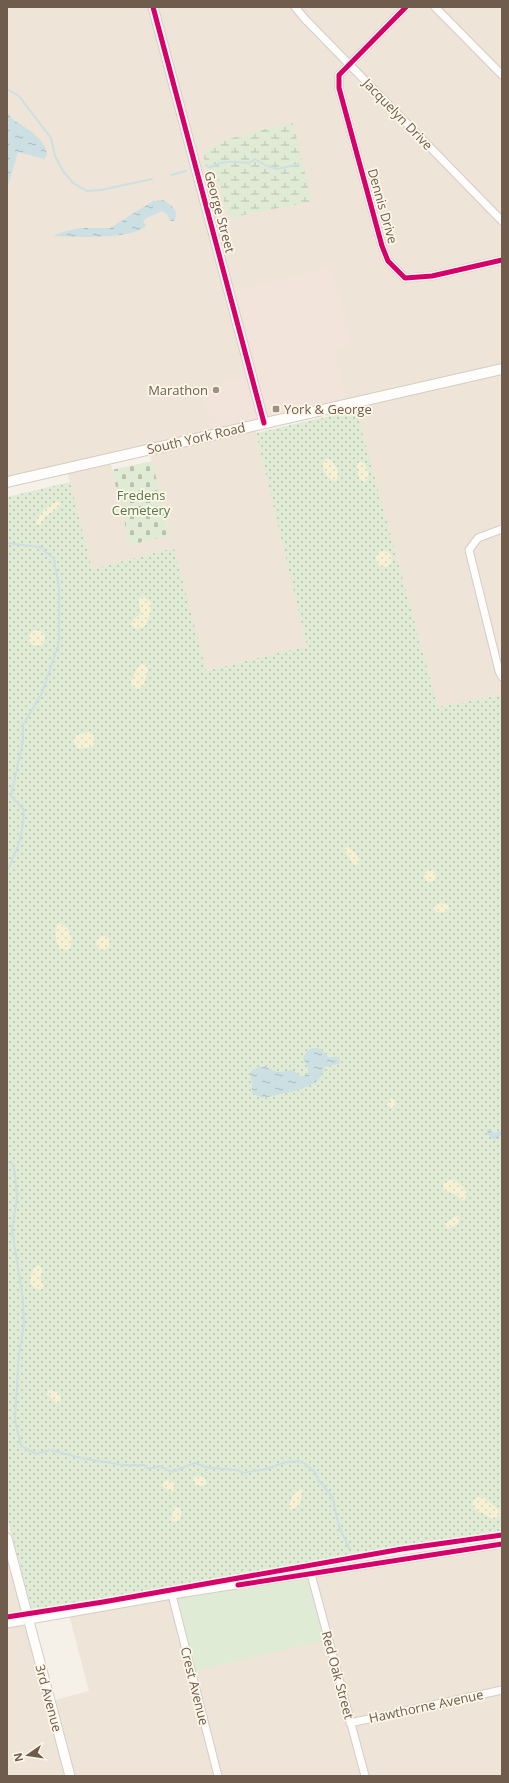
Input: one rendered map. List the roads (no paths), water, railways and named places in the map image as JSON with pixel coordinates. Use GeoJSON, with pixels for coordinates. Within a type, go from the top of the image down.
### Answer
{"type":"FeatureCollection","features":[{"type":"Feature","properties":{"kind":"main road","name":"South York Road"},"geometry":{"type":"LineString","coordinates":[[7,482],[264,422],[502,369]]}},
{"type":"Feature","properties":{"kind":"street","name":"George Street"},"geometry":{"type":"LineString","coordinates":[[153,7],[264,422]]}},
{"type":"Feature","properties":{"kind":"street","name":"Jacquelyn Drive"},"geometry":{"type":"LineString","coordinates":[[295,7],[349,65],[502,221]]}},
{"type":"Feature","properties":{"kind":"street"},"geometry":{"type":"LineString","coordinates":[[349,65],[406,7]]}},
{"type":"Feature","properties":{"kind":"street"},"geometry":{"type":"LineString","coordinates":[[435,7],[502,75]]}},
{"type":"Feature","properties":{"kind":"street","name":"Dennis Drive"},"geometry":{"type":"LineString","coordinates":[[349,65],[339,75],[339,88],[382,246],[388,261],[405,278],[432,276],[502,260]]}},
{"type":"Feature","properties":{"kind":"street"},"geometry":{"type":"LineString","coordinates":[[502,529],[485,534],[478,538],[469,550],[499,671],[502,677]]}},
{"type":"Feature","properties":{"kind":"street","name":"3rd Avenue"},"geometry":{"type":"LineString","coordinates":[[7,1538],[70,1776]]}},
{"type":"Feature","properties":{"kind":"street"},"geometry":{"type":"LineString","coordinates":[[7,1624],[172,1595],[502,1544]]}},
{"type":"Feature","properties":{"kind":"street","name":"Red Oak Street"},"geometry":{"type":"LineString","coordinates":[[311,1574],[365,1776]]}},
{"type":"Feature","properties":{"kind":"street","name":"Crest Avenue"},"geometry":{"type":"LineString","coordinates":[[172,1595],[218,1776]]}},
{"type":"Feature","properties":{"kind":"street","name":"Hawthorne Avenue"},"geometry":{"type":"LineString","coordinates":[[350,1723],[502,1690]]}},
{"type":"Feature","properties":{"kind":"water"},"geometry":{"type":"Polygon","coordinates":[[[7,112],[14,120],[36,135],[43,144],[47,155],[44,159],[18,152],[7,189],[7,112]]]}},
{"type":"Feature","properties":{"kind":"water"},"geometry":{"type":"Polygon","coordinates":[[[163,200],[174,208],[176,217],[174,221],[170,221],[167,214],[162,211],[145,219],[143,222],[146,225],[140,230],[130,233],[102,236],[53,236],[80,228],[110,228],[153,201],[163,200]]]}},
{"type":"Feature","properties":{"kind":"water"},"geometry":{"type":"Polygon","coordinates":[[[313,1048],[321,1049],[328,1057],[338,1057],[340,1063],[325,1067],[320,1078],[315,1083],[298,1090],[263,1098],[252,1093],[250,1074],[252,1070],[265,1067],[279,1072],[292,1070],[301,1076],[304,1076],[308,1072],[308,1067],[303,1058],[307,1051],[313,1048]]]}},
{"type":"Feature","properties":{"kind":"water"},"geometry":{"type":"Polygon","coordinates":[[[488,1129],[495,1133],[502,1130],[502,1135],[494,1140],[487,1134],[488,1129]]]}},
{"type":"Feature","properties":{"kind":"waterway"},"geometry":{"type":"LineString","coordinates":[[7,89],[19,96],[51,138],[55,156],[63,171],[73,183],[87,191],[101,190],[152,179]]}},
{"type":"Feature","properties":{"kind":"waterway"},"geometry":{"type":"LineString","coordinates":[[206,165],[210,168],[219,163],[249,163],[255,159],[265,165],[277,169],[299,164]]}},
{"type":"Feature","properties":{"kind":"waterway"},"geometry":{"type":"LineString","coordinates":[[171,175],[186,171]]}},
{"type":"Feature","properties":{"kind":"waterway"},"geometry":{"type":"LineString","coordinates":[[7,543],[40,547],[54,559],[59,588],[59,643],[42,693],[23,725],[23,741],[11,796],[24,810],[19,842],[7,871]]}},
{"type":"Feature","properties":{"kind":"waterway"},"geometry":{"type":"LineString","coordinates":[[12,1163],[15,1172],[17,1198],[12,1230],[23,1299],[24,1324],[19,1354],[15,1419],[21,1446],[36,1454],[50,1450],[81,1458],[123,1465],[144,1465],[147,1468],[159,1466],[172,1472],[195,1463],[209,1468],[237,1470],[243,1473],[266,1469],[286,1462],[297,1461],[304,1463],[315,1472],[319,1481],[332,1496],[339,1526],[349,1548]]}},
{"type":"Feature","properties":{"kind":"place","name":"Marathon"},"geometry":{"type":"Point","coordinates":[216,390]}},
{"type":"Feature","properties":{"kind":"place","name":"York & George"},"geometry":{"type":"Point","coordinates":[276,409]}},
{"type":"Feature","properties":{"kind":"park label","name":"Fredens Cemetery"},"geometry":{"type":"Point","coordinates":[141,502]}}]}
